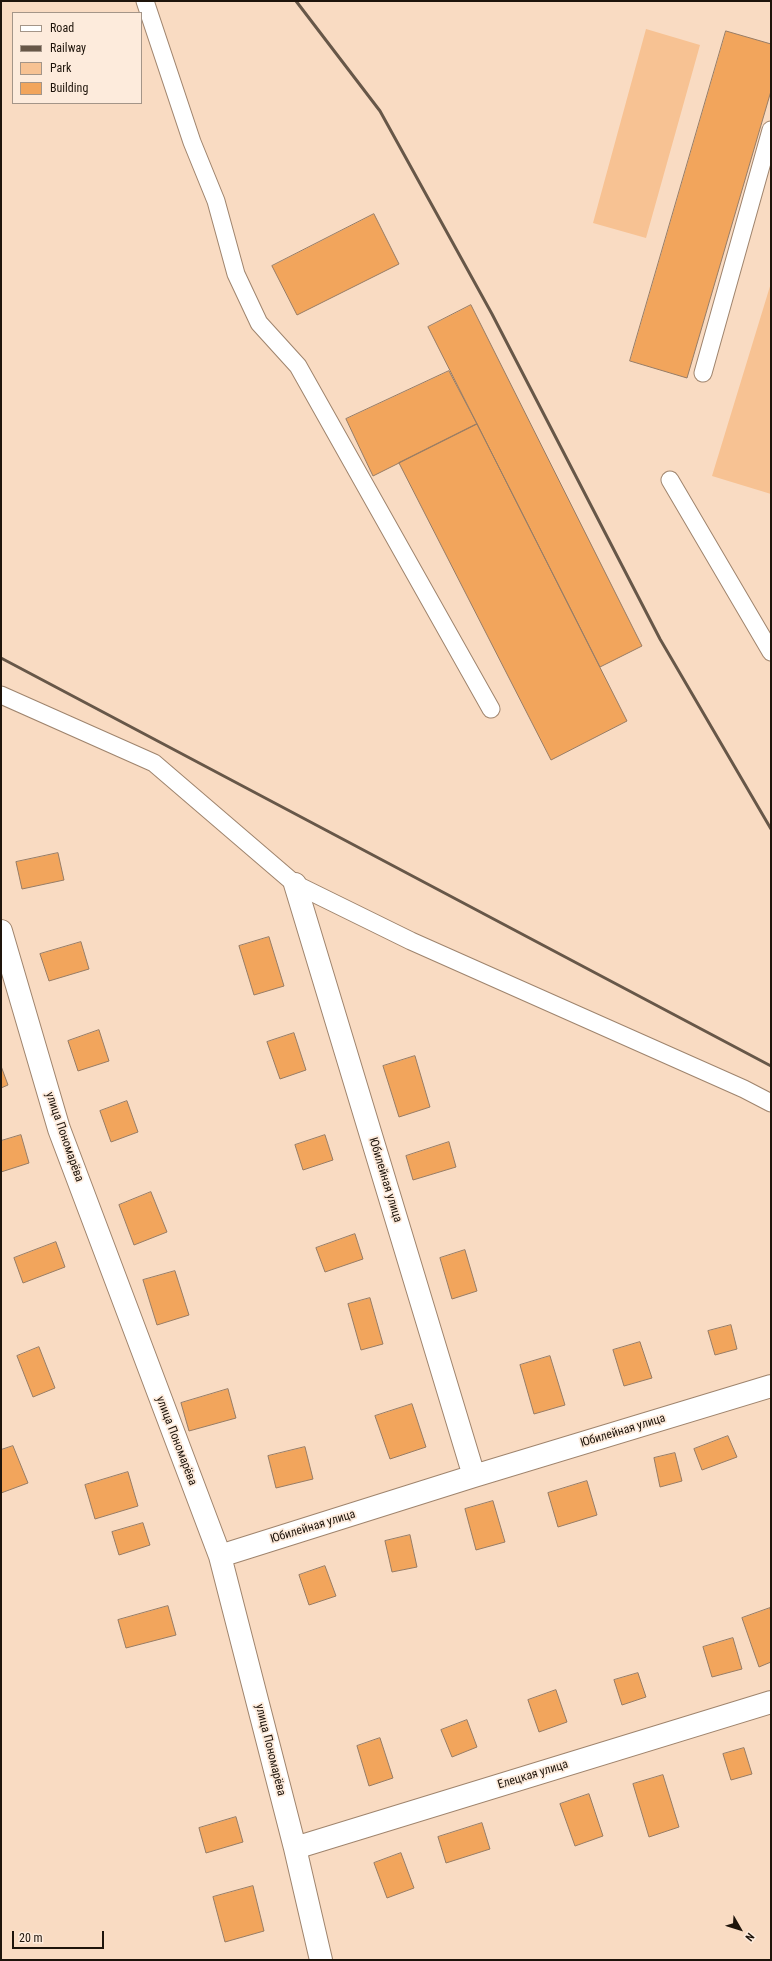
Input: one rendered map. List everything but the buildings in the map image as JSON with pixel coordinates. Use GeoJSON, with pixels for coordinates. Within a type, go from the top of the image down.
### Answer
{"type":"FeatureCollection","features":[{"type":"Feature","properties":{"kind":"street","name":"Юбилейная улица"},"geometry":{"type":"LineString","coordinates":[[296,884],[474,1476]]}},
{"type":"Feature","properties":{"kind":"street","name":"улица Пономарёва"},"geometry":{"type":"LineString","coordinates":[[1,930],[59,1129],[220,1556],[295,1848],[321,1960]]}},
{"type":"Feature","properties":{"kind":"street","name":"Юбилейная улица"},"geometry":{"type":"LineString","coordinates":[[220,1556],[474,1476],[771,1386]]}},
{"type":"Feature","properties":{"kind":"street","name":"Елецкая улица"},"geometry":{"type":"LineString","coordinates":[[295,1848],[771,1702]]}},
{"type":"Feature","properties":{"kind":"lane"},"geometry":{"type":"LineString","coordinates":[[145,1],[192,142],[216,201],[236,274],[259,322],[298,366],[491,709]]}},
{"type":"Feature","properties":{"kind":"lane"},"geometry":{"type":"LineString","coordinates":[[703,373],[771,130]]}},
{"type":"Feature","properties":{"kind":"lane"},"geometry":{"type":"LineString","coordinates":[[670,480],[771,652]]}},
{"type":"Feature","properties":{"kind":"lane"},"geometry":{"type":"LineString","coordinates":[[1,696],[154,763],[296,884],[411,941],[744,1088],[771,1103]]}},
{"type":"Feature","properties":{"kind":"green space"},"geometry":{"type":"Polygon","coordinates":[[[646,29],[700,45],[646,238],[593,223],[646,29]]]}},
{"type":"Feature","properties":{"kind":"green space"},"geometry":{"type":"Polygon","coordinates":[[[771,283],[771,494],[712,476],[771,283]]]}},
{"type":"Feature","properties":{"kind":"railway"},"geometry":{"type":"LineString","coordinates":[[296,1],[380,111],[492,314],[660,639],[771,829]]}},
{"type":"Feature","properties":{"kind":"railway"},"geometry":{"type":"LineString","coordinates":[[1,658],[771,1066]]}}]}
